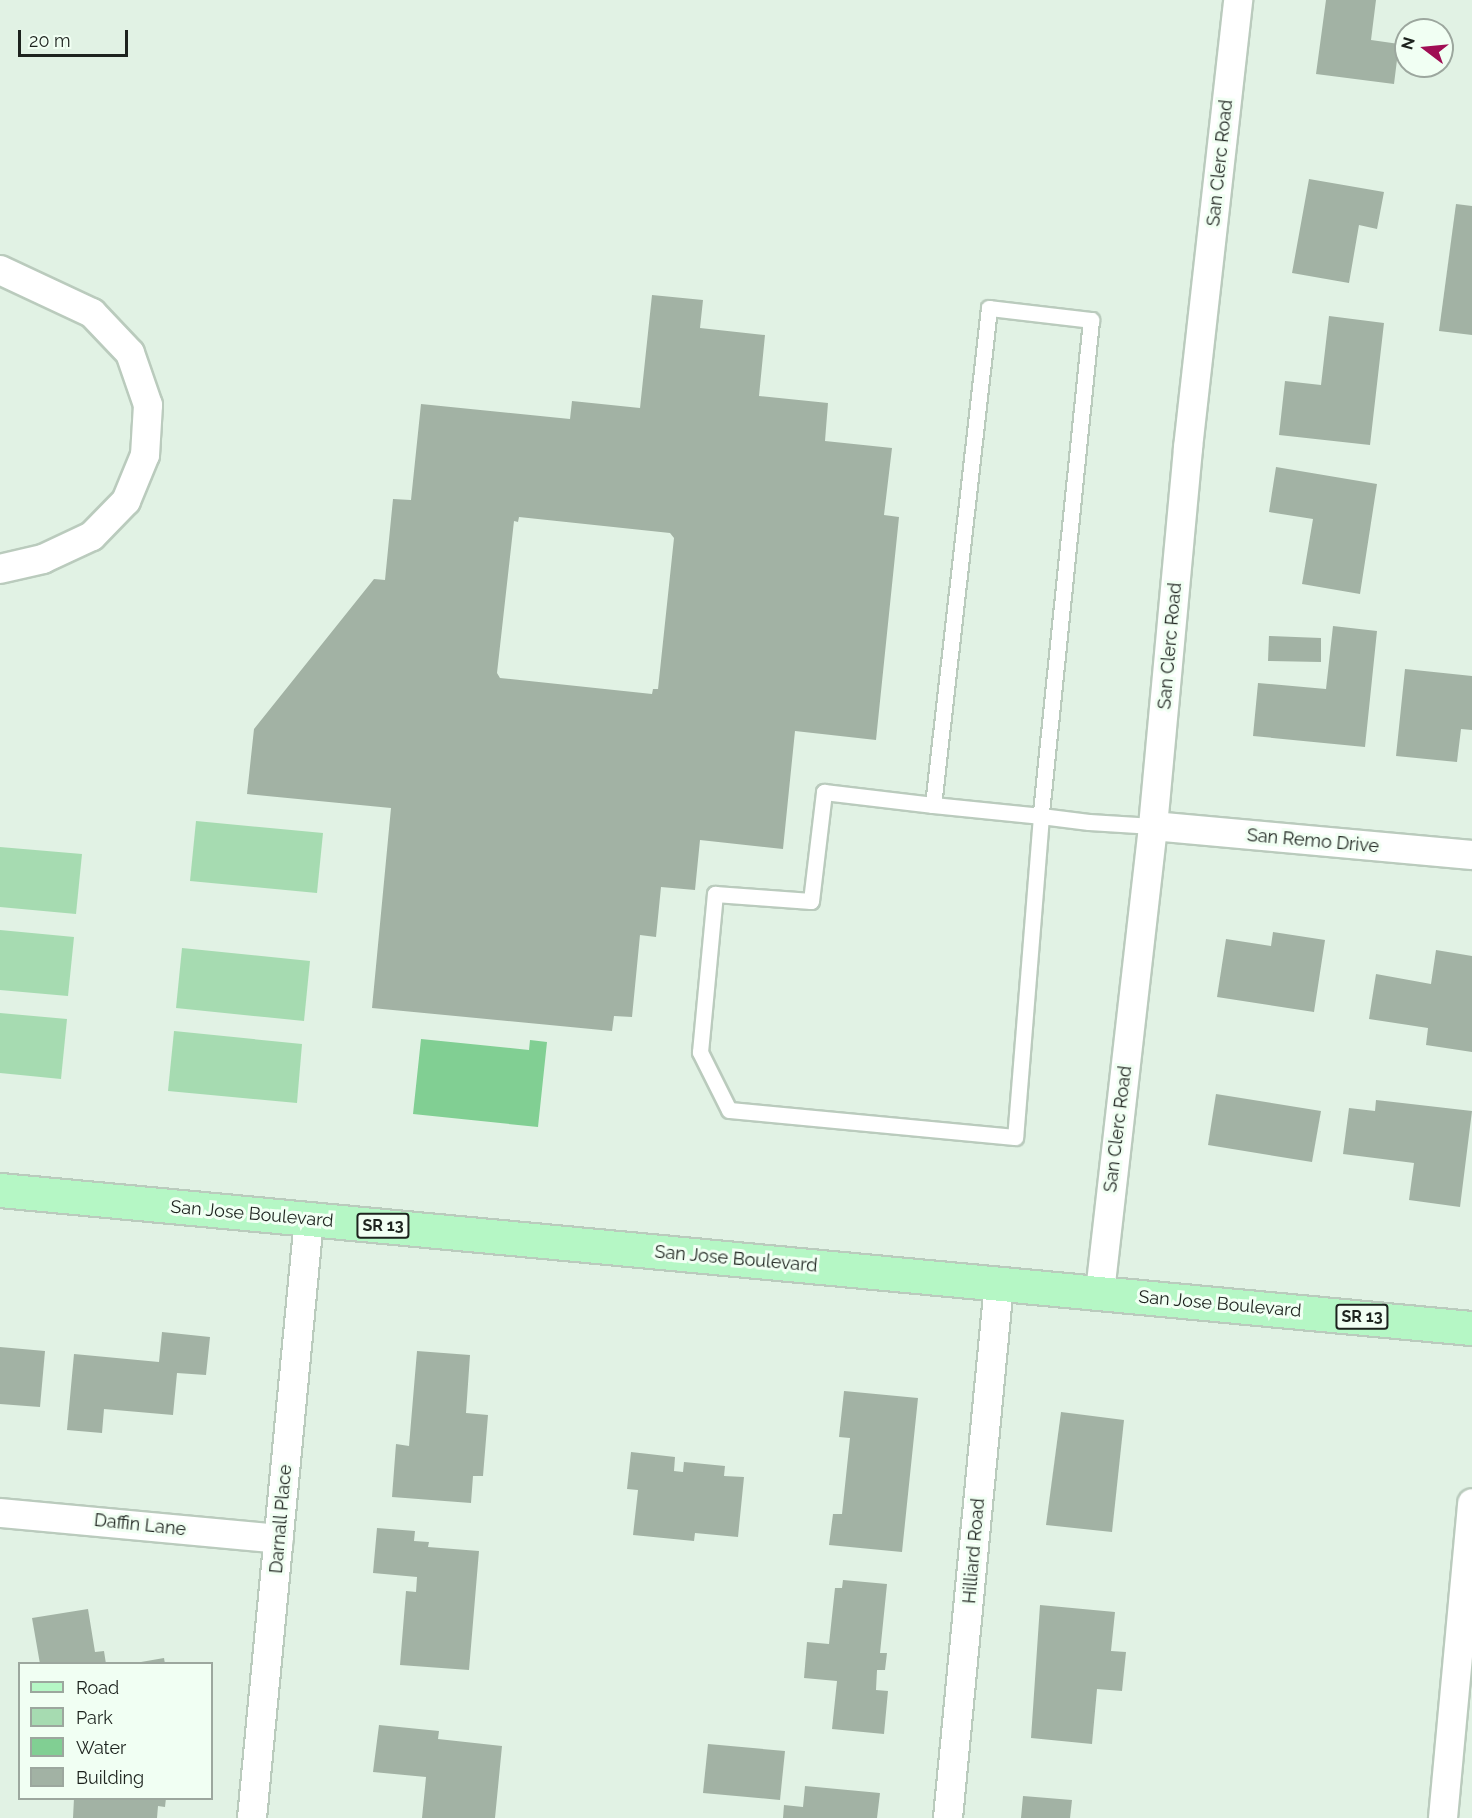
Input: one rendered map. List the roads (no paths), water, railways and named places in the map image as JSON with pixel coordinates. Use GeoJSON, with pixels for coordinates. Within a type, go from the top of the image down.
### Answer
{"type":"FeatureCollection","features":[{"type":"Feature","properties":{"kind":"main road","name":"San Jose Boulevard"},"geometry":{"type":"LineString","coordinates":[[0,1190],[1472,1328]]}},
{"type":"Feature","properties":{"kind":"street","name":"San Clerc Road"},"geometry":{"type":"LineString","coordinates":[[1100,1292],[1153,826],[1189,436],[1238,0]]}},
{"type":"Feature","properties":{"kind":"street"},"geometry":{"type":"LineString","coordinates":[[0,270],[92,313],[130,353],[148,405],[145,455],[126,501],[92,536],[43,560],[0,569]]}},
{"type":"Feature","properties":{"kind":"street","name":"San Remo Drive"},"geometry":{"type":"LineString","coordinates":[[1153,826],[1472,855]]}},
{"type":"Feature","properties":{"kind":"street","name":"Darnall Place"},"geometry":{"type":"LineString","coordinates":[[252,1818],[309,1219]]}},
{"type":"Feature","properties":{"kind":"street","name":"Hilliard Road"},"geometry":{"type":"LineString","coordinates":[[948,1818],[999,1284]]}},
{"type":"Feature","properties":{"kind":"street"},"geometry":{"type":"LineString","coordinates":[[1443,1818],[1472,1503]]}},
{"type":"Feature","properties":{"kind":"street","name":"Daffin Lane"},"geometry":{"type":"LineString","coordinates":[[0,1513],[279,1539]]}},
{"type":"Feature","properties":{"kind":"lane"},"geometry":{"type":"LineString","coordinates":[[933,805],[989,308],[1091,320],[1041,816],[1015,1137],[729,1110],[700,1052],[715,894],[811,901],[824,792],[933,805],[1041,816],[1153,826]]}},
{"type":"Feature","properties":{"kind":"water"},"geometry":{"type":"Polygon","coordinates":[[[421,1039],[529,1050],[530,1040],[547,1042],[538,1127],[413,1114],[421,1039]]]}}]}
